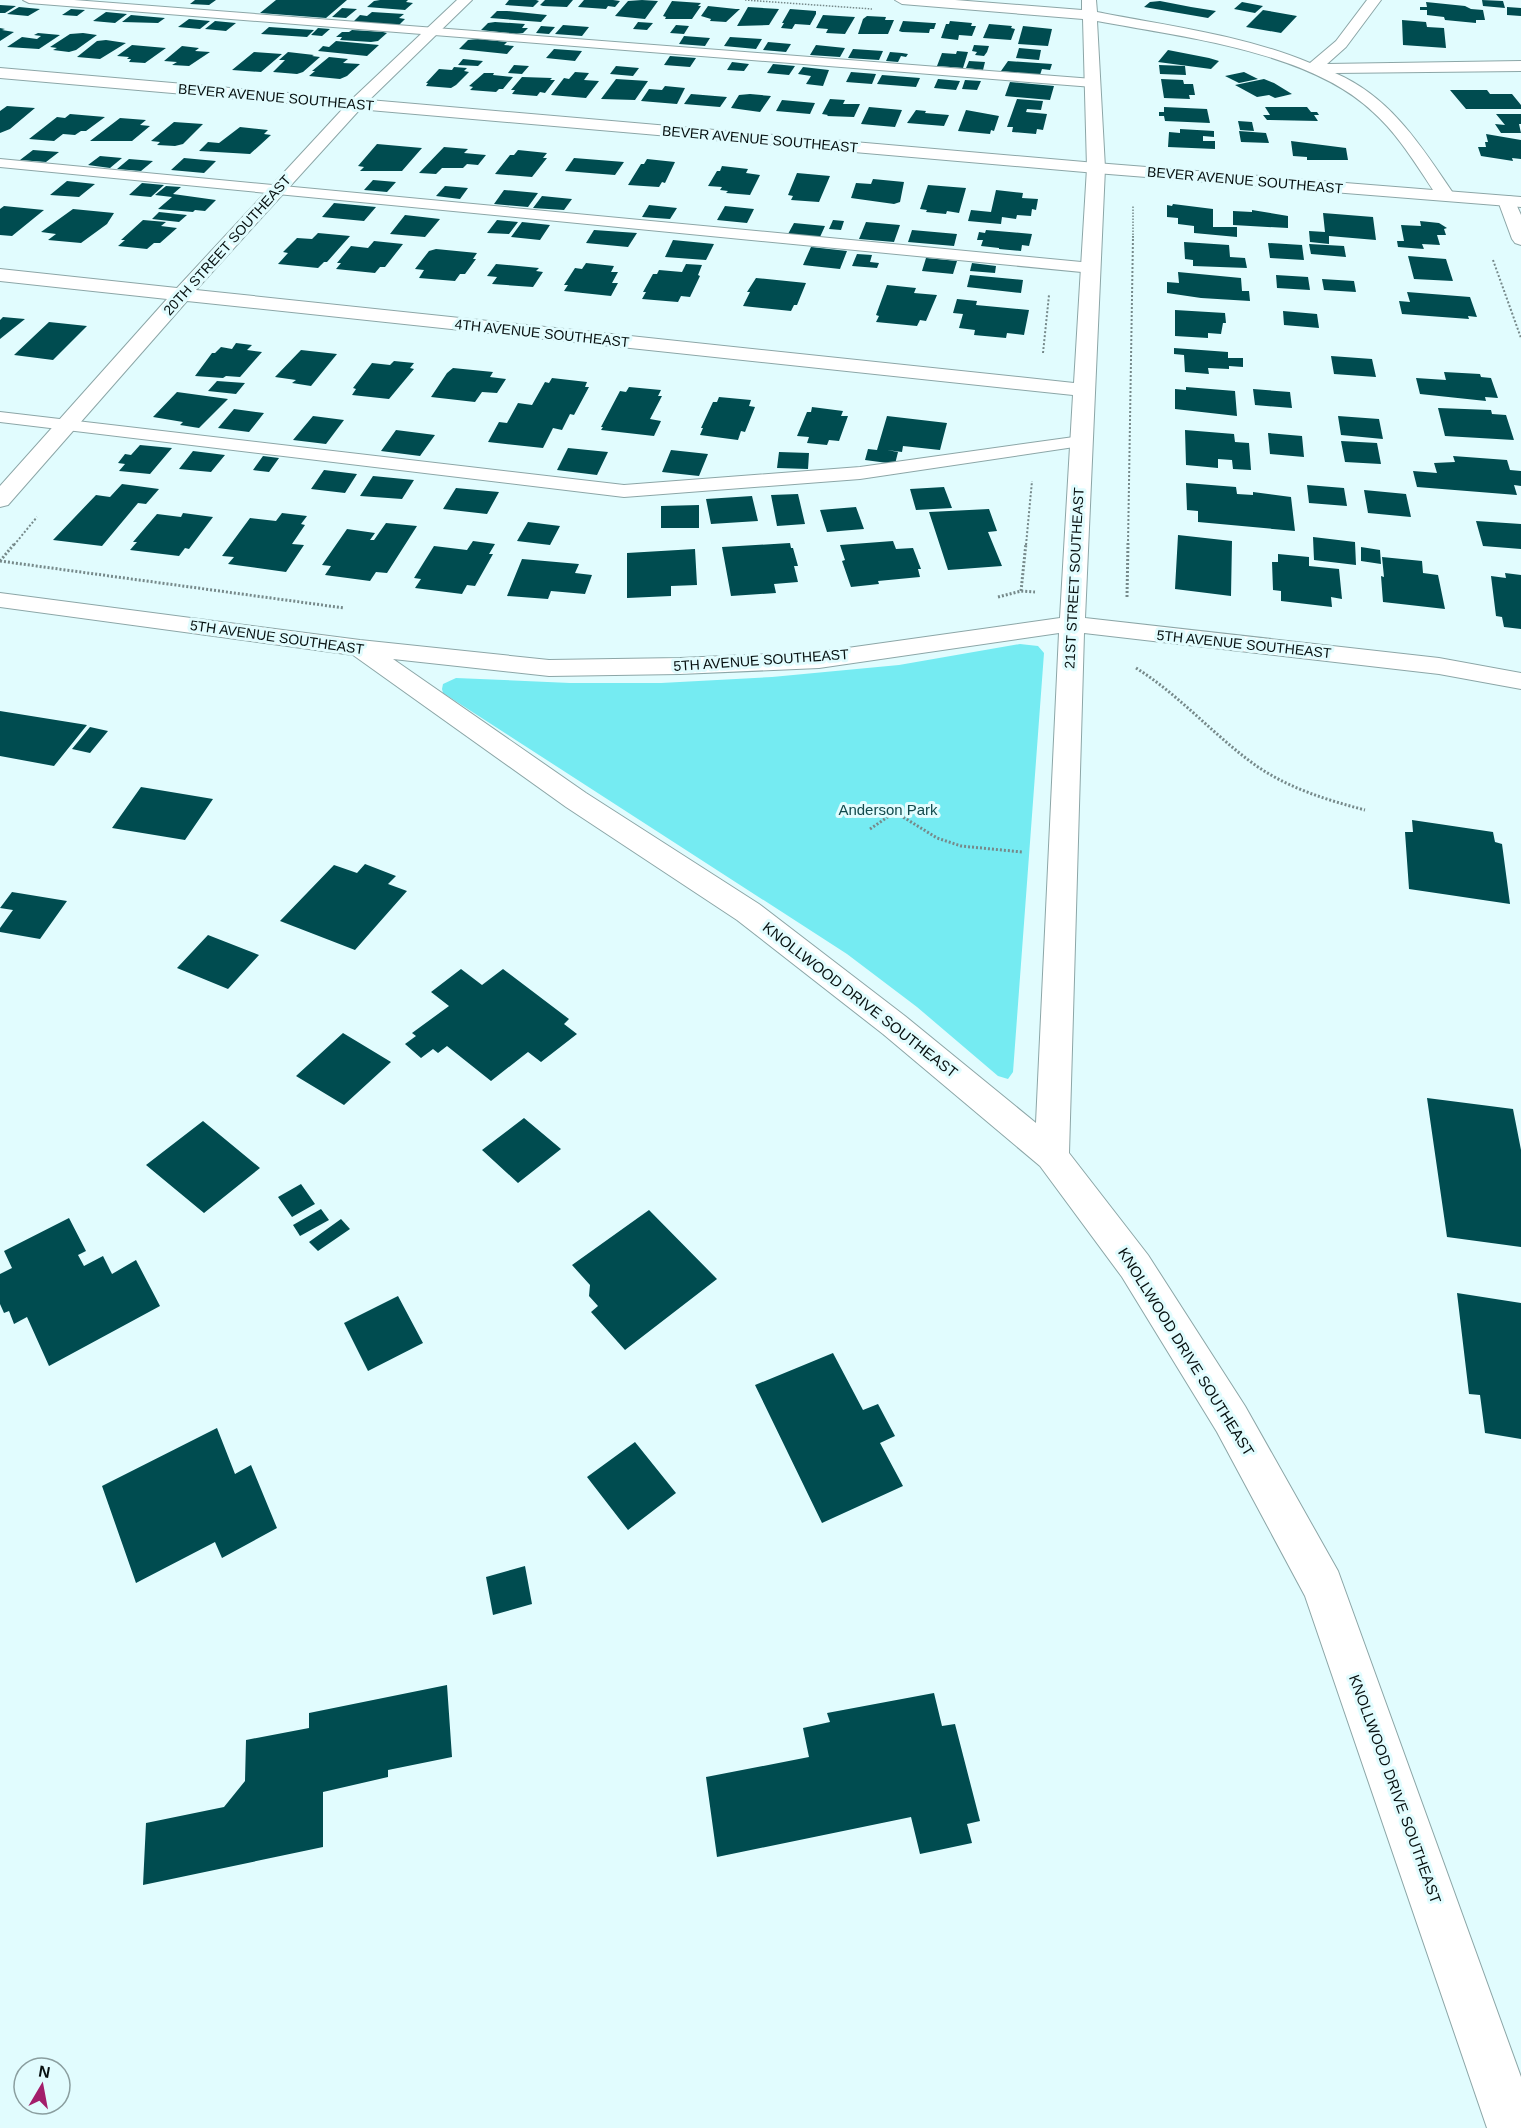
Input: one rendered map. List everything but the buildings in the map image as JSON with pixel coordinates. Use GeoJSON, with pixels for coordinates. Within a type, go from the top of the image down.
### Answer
{"type":"FeatureCollection","features":[{"type":"Feature","properties":{"kind":"street","name":"20TH STREET SOUTHEAST"},"geometry":{"type":"LineString","coordinates":[[0,501],[181,295],[356,104],[465,0]]}},
{"type":"Feature","properties":{"kind":"street"},"geometry":{"type":"LineString","coordinates":[[902,0],[1089,7],[1276,54],[1352,87],[1384,114],[1413,147],[1446,196]]}},
{"type":"Feature","properties":{"kind":"street"},"geometry":{"type":"LineString","coordinates":[[1312,69],[1341,44],[1374,0]]}},
{"type":"Feature","properties":{"kind":"street","name":"21ST STREET SOUTHEAST"},"geometry":{"type":"LineString","coordinates":[[1052,1156],[1072,624],[1096,168],[1089,7]]}},
{"type":"Feature","properties":{"kind":"street"},"geometry":{"type":"LineString","coordinates":[[1312,69],[1521,66]]}},
{"type":"Feature","properties":{"kind":"street","name":"BEVER AVENUE SOUTHEAST"},"geometry":{"type":"LineString","coordinates":[[0,73],[1096,168],[1514,201]]}},
{"type":"Feature","properties":{"kind":"street"},"geometry":{"type":"LineString","coordinates":[[1514,201],[1521,237]]}},
{"type":"Feature","properties":{"kind":"street","name":"4TH AVENUE SOUTHEAST"},"geometry":{"type":"LineString","coordinates":[[0,275],[1084,390]]}},
{"type":"Feature","properties":{"kind":"street","name":"5TH AVENUE SOUTHEAST"},"geometry":{"type":"LineString","coordinates":[[0,600],[360,648],[549,668],[680,666],[819,660],[1072,624],[1440,666],[1521,681]]}},
{"type":"Feature","properties":{"kind":"street","name":"KNOLLWOOD DRIVE SOUTHEAST"},"geometry":{"type":"LineString","coordinates":[[360,648],[576,800],[748,912],[894,1025],[1052,1156],[1135,1266],[1220,1400],[1323,1586],[1423,1867],[1512,2128]]}},
{"type":"Feature","properties":{"kind":"lane"},"geometry":{"type":"LineString","coordinates":[[29,0],[1093,84]]}},
{"type":"Feature","properties":{"kind":"lane"},"geometry":{"type":"LineString","coordinates":[[0,163],[1092,268]]}},
{"type":"Feature","properties":{"kind":"lane"},"geometry":{"type":"LineString","coordinates":[[0,417],[624,491],[860,473],[1081,441]]}},
{"type":"Feature","properties":{"kind":"path"},"geometry":{"type":"LineString","coordinates":[[1126,599],[1133,200]]}},
{"type":"Feature","properties":{"kind":"path"},"geometry":{"type":"LineString","coordinates":[[1493,260],[1521,338]]}},
{"type":"Feature","properties":{"kind":"path"},"geometry":{"type":"LineString","coordinates":[[993,598],[1021,591],[1035,447]]}},
{"type":"Feature","properties":{"kind":"path"},"geometry":{"type":"LineString","coordinates":[[0,561],[352,609]]}},
{"type":"Feature","properties":{"kind":"path"},"geometry":{"type":"LineString","coordinates":[[1132,666],[1186,703],[1221,738],[1265,772],[1310,795],[1365,810]]}},
{"type":"Feature","properties":{"kind":"path"},"geometry":{"type":"LineString","coordinates":[[870,830],[895,812],[937,838],[961,846],[1063,856]]}},
{"type":"Feature","properties":{"kind":"green space","name":"Anderson Park"},"geometry":{"type":"Polygon","coordinates":[[[1020,644],[1038,646],[1044,653],[1013,1072],[1008,1079],[998,1076],[917,1007],[847,954],[443,693],[442,689],[443,684],[456,678],[570,683],[661,683],[772,677],[899,665],[1020,644]]]}}]}
